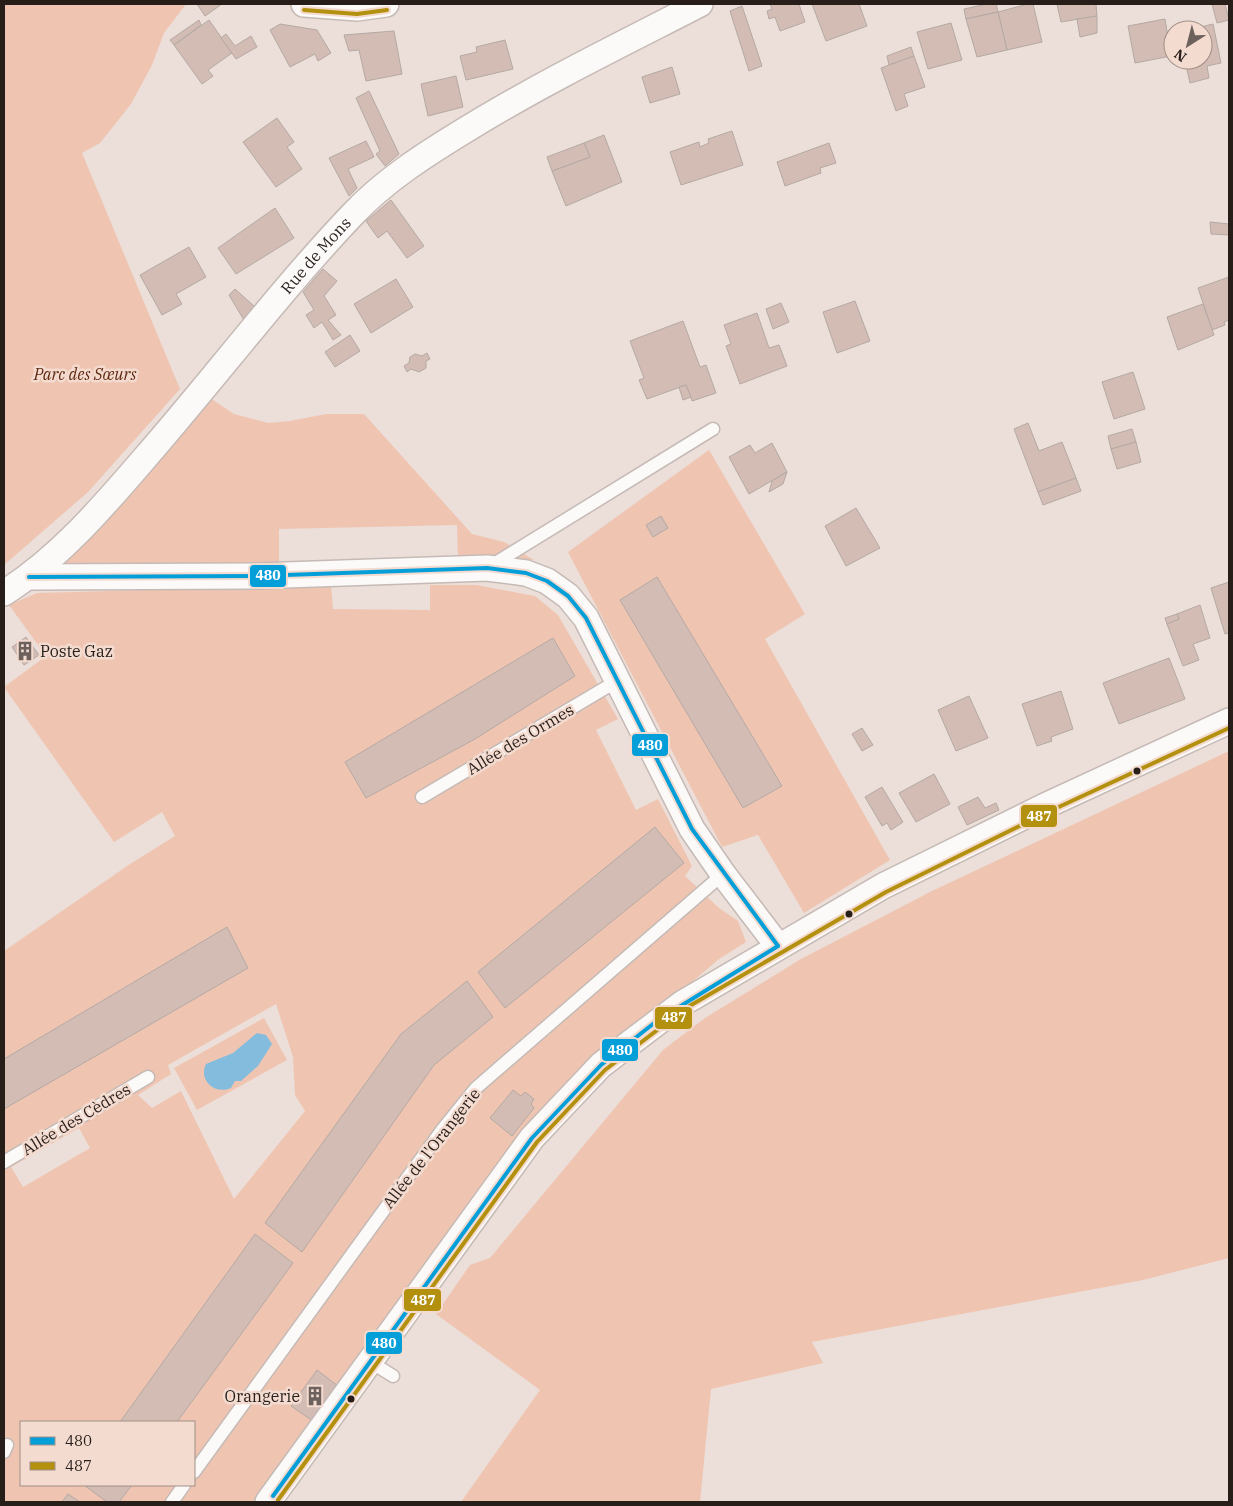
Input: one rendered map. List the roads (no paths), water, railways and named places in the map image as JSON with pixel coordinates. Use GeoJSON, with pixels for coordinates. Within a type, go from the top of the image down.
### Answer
{"type":"FeatureCollection","features":[{"type":"Feature","properties":{"kind":"street"},"geometry":{"type":"LineString","coordinates":[[304,4],[357,8],[386,4]]}},
{"type":"Feature","properties":{"kind":"street","name":"Rue de Mons"},"geometry":{"type":"LineString","coordinates":[[4,593],[29,577],[100,511],[198,397],[280,297],[368,199],[404,170],[503,107],[700,4]]}},
{"type":"Feature","properties":{"kind":"street"},"geometry":{"type":"LineString","coordinates":[[29,577],[257,576],[487,568],[538,577],[568,596],[586,618],[692,829],[723,874],[778,946]]}},
{"type":"Feature","properties":{"kind":"street"},"geometry":{"type":"LineString","coordinates":[[275,1500],[369,1361],[532,1138],[573,1093],[602,1065],[658,1020],[778,946],[917,867],[1229,721]]}},
{"type":"Feature","properties":{"kind":"lane"},"geometry":{"type":"LineString","coordinates":[[487,568],[712,429]]}},
{"type":"Feature","properties":{"kind":"lane","name":"Allée des Ormes"},"geometry":{"type":"LineString","coordinates":[[422,797],[617,681]]}},
{"type":"Feature","properties":{"kind":"lane","name":"Allée de l'Orangerie"},"geometry":{"type":"LineString","coordinates":[[195,1471],[442,1130],[476,1088],[723,874]]}},
{"type":"Feature","properties":{"kind":"lane","name":"Allée des Cèdres"},"geometry":{"type":"LineString","coordinates":[[4,1162],[148,1077]]}},
{"type":"Feature","properties":{"kind":"lane"},"geometry":{"type":"LineString","coordinates":[[369,1361],[393,1376]]}},
{"type":"Feature","properties":{"kind":"lane"},"geometry":{"type":"LineString","coordinates":[[172,1502],[183,1486]]}},
{"type":"Feature","properties":{"kind":"water"},"geometry":{"type":"Polygon","coordinates":[[[257,1033],[266,1035],[272,1044],[258,1066],[241,1081],[235,1081],[231,1088],[219,1090],[210,1085],[204,1076],[206,1064],[233,1053],[257,1033]]]}},
{"type":"Feature","properties":{"kind":"place","name":"Poste Gaz"},"geometry":{"type":"Point","coordinates":[25,651]}},
{"type":"Feature","properties":{"kind":"place","name":"Orangerie"},"geometry":{"type":"Point","coordinates":[315,1396]}},
{"type":"Feature","properties":{"kind":"park label","name":"Parc des Sœurs"},"geometry":{"type":"Point","coordinates":[85,374]}}]}
